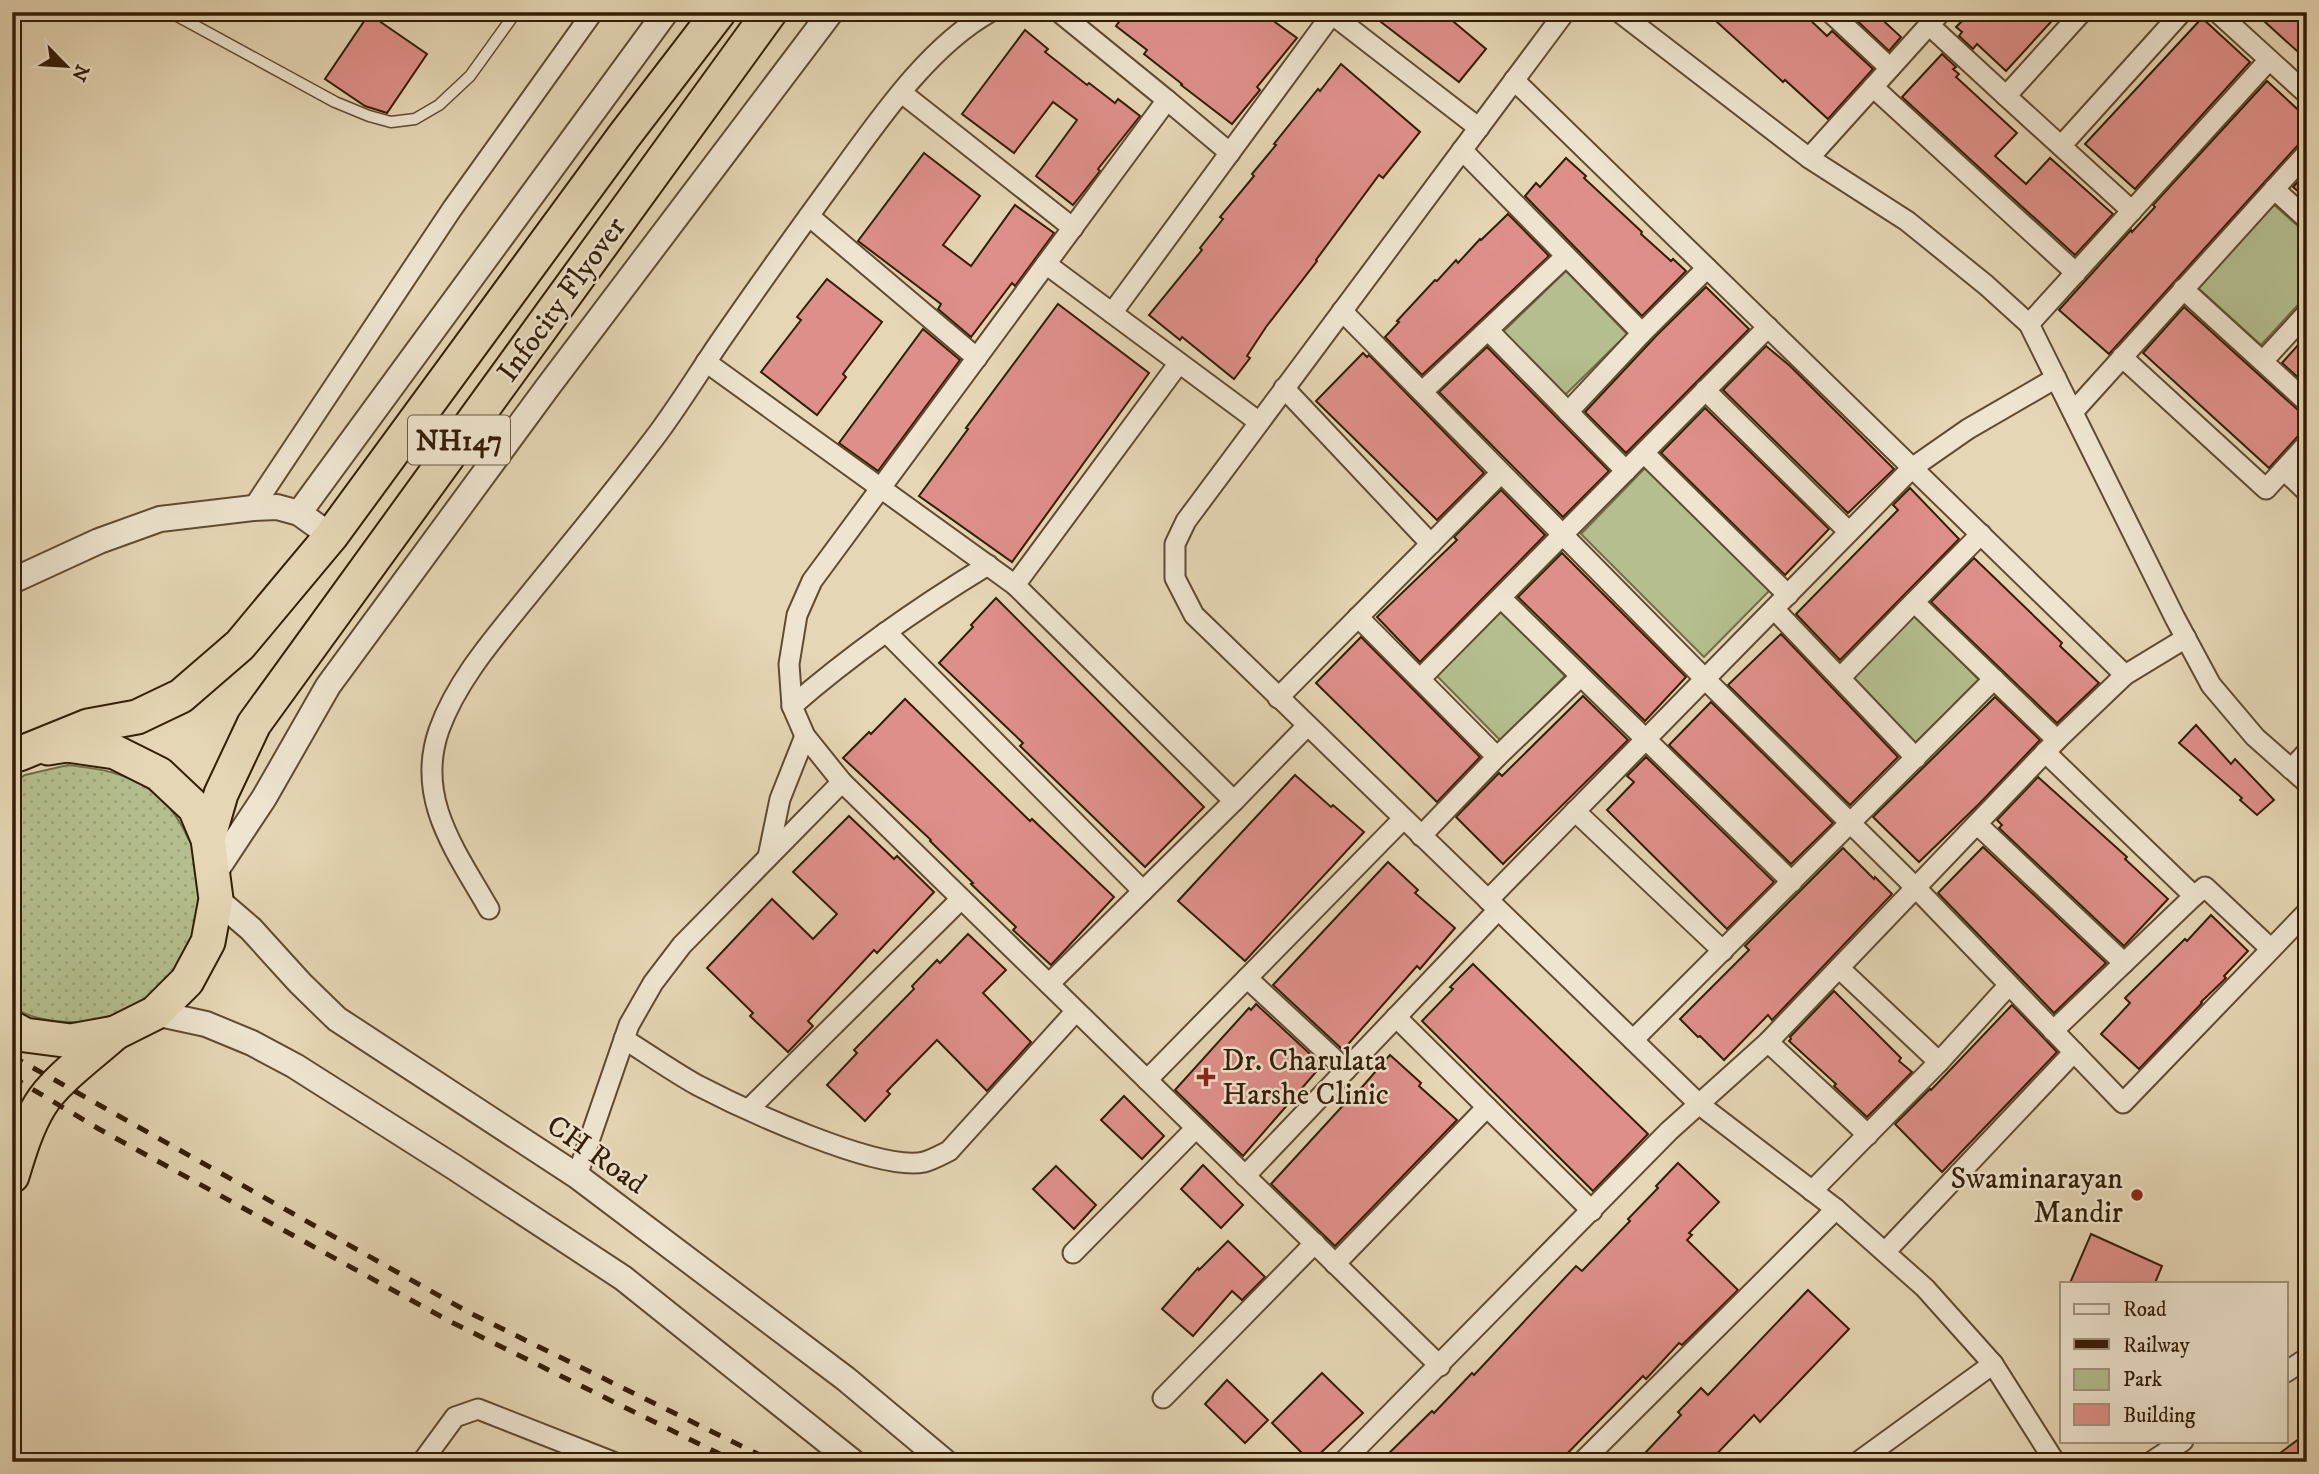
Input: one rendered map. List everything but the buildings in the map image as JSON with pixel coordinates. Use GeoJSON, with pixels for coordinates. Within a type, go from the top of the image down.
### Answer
{"type":"FeatureCollection","features":[{"type":"Feature","properties":{"kind":"highway","name":"Infocity Flyover"},"geometry":{"type":"LineString","coordinates":[[331,536],[624,136],[719,12]]}},
{"type":"Feature","properties":{"kind":"highway","name":"Infocity Flyover"},"geometry":{"type":"LineString","coordinates":[[208,839],[221,794],[254,724],[770,12]]}},
{"type":"Feature","properties":{"kind":"highway","name":"NH147"},"geometry":{"type":"LineString","coordinates":[[16,755],[88,726],[137,717],[181,696],[240,645],[331,536]]}},
{"type":"Feature","properties":{"kind":"highway","name":"NH147"},"geometry":{"type":"LineString","coordinates":[[12,1176],[19,1152],[40,1104],[67,1075],[115,1033],[155,1013],[187,981],[208,942],[214,887],[208,839],[195,808],[159,774],[115,752],[67,745],[16,755]]}},
{"type":"Feature","properties":{"kind":"highway","name":"NH147"},"geometry":{"type":"LineString","coordinates":[[12,1028],[25,1035],[71,1041],[115,1033]]}},
{"type":"Feature","properties":{"kind":"street"},"geometry":{"type":"LineString","coordinates":[[253,508],[452,209],[593,12]]}},
{"type":"Feature","properties":{"kind":"street"},"geometry":{"type":"LineString","coordinates":[[299,513],[666,12]]}},
{"type":"Feature","properties":{"kind":"street"},"geometry":{"type":"LineString","coordinates":[[214,887],[328,685],[547,388],[831,12]]}},
{"type":"Feature","properties":{"kind":"street"},"geometry":{"type":"LineString","coordinates":[[489,909],[448,838],[435,807],[431,768],[439,730],[457,692],[501,629],[650,445],[881,117],[938,52],[972,22],[990,12]]}},
{"type":"Feature","properties":{"kind":"street"},"geometry":{"type":"LineString","coordinates":[[1059,12],[1230,153]]}},
{"type":"Feature","properties":{"kind":"street"},"geometry":{"type":"LineString","coordinates":[[1619,12],[1809,158],[1907,221],[2029,324],[2211,685],[2255,737],[2307,783]]}},
{"type":"Feature","properties":{"kind":"street"},"geometry":{"type":"LineString","coordinates":[[1830,12],[1891,68]]}},
{"type":"Feature","properties":{"kind":"street"},"geometry":{"type":"LineString","coordinates":[[2006,96],[2082,12]]}},
{"type":"Feature","properties":{"kind":"street"},"geometry":{"type":"LineString","coordinates":[[2061,146],[2182,12]]}},
{"type":"Feature","properties":{"kind":"street"},"geometry":{"type":"LineString","coordinates":[[2217,12],[2307,94]]}},
{"type":"Feature","properties":{"kind":"street"},"geometry":{"type":"LineString","coordinates":[[1112,313],[1330,13],[1479,128]]}},
{"type":"Feature","properties":{"kind":"street"},"geometry":{"type":"LineString","coordinates":[[1564,13],[1186,521],[1175,544],[1175,578],[1194,615],[1700,1105],[1836,1209],[1925,1288],[1993,1364],[2055,1462]]}},
{"type":"Feature","properties":{"kind":"street"},"geometry":{"type":"LineString","coordinates":[[1809,158],[1935,19],[2006,96],[2132,211]]}},
{"type":"Feature","properties":{"kind":"street"},"geometry":{"type":"LineString","coordinates":[[2029,324],[2269,60]]}},
{"type":"Feature","properties":{"kind":"street"},"geometry":{"type":"LineString","coordinates":[[1514,80],[2125,675]]}},
{"type":"Feature","properties":{"kind":"street"},"geometry":{"type":"LineString","coordinates":[[1873,87],[2076,273]]}},
{"type":"Feature","properties":{"kind":"street"},"geometry":{"type":"LineString","coordinates":[[902,93],[1073,228]]}},
{"type":"Feature","properties":{"kind":"street"},"geometry":{"type":"LineString","coordinates":[[1167,100],[812,581],[797,615],[789,664],[792,706],[805,736],[842,782],[1440,1366]]}},
{"type":"Feature","properties":{"kind":"street"},"geometry":{"type":"LineString","coordinates":[[1462,150],[1642,333]]}},
{"type":"Feature","properties":{"kind":"street"},"geometry":{"type":"LineString","coordinates":[[2073,412],[2307,153]]}},
{"type":"Feature","properties":{"kind":"street"},"geometry":{"type":"LineString","coordinates":[[2274,189],[2307,219]]}},
{"type":"Feature","properties":{"kind":"street"},"geometry":{"type":"LineString","coordinates":[[809,216],[977,358]]}},
{"type":"Feature","properties":{"kind":"street"},"geometry":{"type":"LineString","coordinates":[[1422,392],[1566,256]]}},
{"type":"Feature","properties":{"kind":"street"},"geometry":{"type":"LineString","coordinates":[[1046,264],[1259,422]]}},
{"type":"Feature","properties":{"kind":"street"},"geometry":{"type":"LineString","coordinates":[[1568,412],[1707,268]]}},
{"type":"Feature","properties":{"kind":"street"},"geometry":{"type":"LineString","coordinates":[[2183,289],[2307,402]]}},
{"type":"Feature","properties":{"kind":"street"},"geometry":{"type":"LineString","coordinates":[[1342,311],[1705,679],[1916,888],[2123,1103],[2307,912]]}},
{"type":"Feature","properties":{"kind":"street"},"geometry":{"type":"LineString","coordinates":[[2263,361],[2307,313]]}},
{"type":"Feature","properties":{"kind":"street"},"geometry":{"type":"LineString","coordinates":[[1420,679],[1768,327]]}},
{"type":"Feature","properties":{"kind":"street"},"geometry":{"type":"LineString","coordinates":[[1488,330],[1626,471]]}},
{"type":"Feature","properties":{"kind":"street"},"geometry":{"type":"LineString","coordinates":[[2122,358],[2266,489],[2307,444]]}},
{"type":"Feature","properties":{"kind":"street"},"geometry":{"type":"LineString","coordinates":[[706,362],[1015,585],[1234,801]]}},
{"type":"Feature","properties":{"kind":"street"},"geometry":{"type":"LineString","coordinates":[[1015,585],[1179,363]]}},
{"type":"Feature","properties":{"kind":"street"},"geometry":{"type":"LineString","coordinates":[[1245,1176],[1395,1017],[1575,811],[1912,468],[1968,429],[2056,378]]}},
{"type":"Feature","properties":{"kind":"street"},"geometry":{"type":"LineString","coordinates":[[1284,388],[1431,544]]}},
{"type":"Feature","properties":{"kind":"street"},"geometry":{"type":"LineString","coordinates":[[1705,390],[1849,532]]}},
{"type":"Feature","properties":{"kind":"street"},"geometry":{"type":"LineString","coordinates":[[1644,453],[1788,595]]}},
{"type":"Feature","properties":{"kind":"street"},"geometry":{"type":"LineString","coordinates":[[2284,470],[2307,492]]}},
{"type":"Feature","properties":{"kind":"street"},"geometry":{"type":"LineString","coordinates":[[1278,698],[1501,472]]}},
{"type":"Feature","properties":{"kind":"street"},"geometry":{"type":"LineString","coordinates":[[12,580],[99,541],[160,519],[277,507],[299,513],[331,536]]}},
{"type":"Feature","properties":{"kind":"street"},"geometry":{"type":"LineString","coordinates":[[1840,678],[1981,534]]}},
{"type":"Feature","properties":{"kind":"street"},"geometry":{"type":"LineString","coordinates":[[792,706],[832,671],[886,632],[943,592],[988,565]]}},
{"type":"Feature","properties":{"kind":"street"},"geometry":{"type":"LineString","coordinates":[[1501,598],[1792,882]]}},
{"type":"Feature","properties":{"kind":"street"},"geometry":{"type":"LineString","coordinates":[[1914,602],[1994,679],[2051,746],[2194,896]]}},
{"type":"Feature","properties":{"kind":"street"},"geometry":{"type":"LineString","coordinates":[[1774,609],[1916,758]]}},
{"type":"Feature","properties":{"kind":"street"},"geometry":{"type":"LineString","coordinates":[[1358,617],[1497,757]]}},
{"type":"Feature","properties":{"kind":"street"},"geometry":{"type":"LineString","coordinates":[[886,632],[1143,891]]}},
{"type":"Feature","properties":{"kind":"street"},"geometry":{"type":"LineString","coordinates":[[1343,1462],[1669,1132],[1768,1042],[2051,746],[2125,675],[2186,638]]}},
{"type":"Feature","properties":{"kind":"street"},"geometry":{"type":"LineString","coordinates":[[1421,836],[1497,757],[1580,677]]}},
{"type":"Feature","properties":{"kind":"street"},"geometry":{"type":"LineString","coordinates":[[1633,1040],[1994,679]]}},
{"type":"Feature","properties":{"kind":"street"},"geometry":{"type":"LineString","coordinates":[[1049,985],[1307,726]]}},
{"type":"Feature","properties":{"kind":"street"},"geometry":{"type":"LineString","coordinates":[[768,857],[780,799],[805,736]]}},
{"type":"Feature","properties":{"kind":"street"},"geometry":{"type":"LineString","coordinates":[[2291,769],[2307,752]]}},
{"type":"Feature","properties":{"kind":"street"},"geometry":{"type":"LineString","coordinates":[[577,1176],[629,1025],[653,982],[682,945],[842,782]]}},
{"type":"Feature","properties":{"kind":"street"},"geometry":{"type":"LineString","coordinates":[[1575,811],[1723,951]]}},
{"type":"Feature","properties":{"kind":"street"},"geometry":{"type":"LineString","coordinates":[[1147,1080],[1403,819]]}},
{"type":"Feature","properties":{"kind":"street"},"geometry":{"type":"LineString","coordinates":[[1977,824],[2124,963]]}},
{"type":"Feature","properties":{"kind":"street","name":"CH Road"},"geometry":{"type":"LineString","coordinates":[[214,887],[300,983],[338,1019],[577,1176],[846,1379],[945,1462]]}},
{"type":"Feature","properties":{"kind":"street"},"geometry":{"type":"LineString","coordinates":[[2053,1031],[2204,887],[2271,949]]}},
{"type":"Feature","properties":{"kind":"street"},"geometry":{"type":"LineString","coordinates":[[750,1110],[961,899]]}},
{"type":"Feature","properties":{"kind":"street"},"geometry":{"type":"LineString","coordinates":[[1839,968],[1939,1062]]}},
{"type":"Feature","properties":{"kind":"street"},"geometry":{"type":"LineString","coordinates":[[1247,978],[1346,1070]]}},
{"type":"Feature","properties":{"kind":"street"},"geometry":{"type":"LineString","coordinates":[[1812,1191],[1939,1062],[2010,985]]}},
{"type":"Feature","properties":{"kind":"street"},"geometry":{"type":"LineString","coordinates":[[624,1039],[695,1083],[750,1110],[863,1155],[901,1163],[924,1162],[949,1151],[1076,1011]]}},
{"type":"Feature","properties":{"kind":"street"},"geometry":{"type":"LineString","coordinates":[[155,1013],[206,1024],[252,1043],[295,1066],[454,1167],[623,1278],[853,1462]]}},
{"type":"Feature","properties":{"kind":"street"},"geometry":{"type":"LineString","coordinates":[[1395,1017],[1592,1210]]}},
{"type":"Feature","properties":{"kind":"street"},"geometry":{"type":"LineString","coordinates":[[1768,1042],[1868,1135]]}},
{"type":"Feature","properties":{"kind":"street"},"geometry":{"type":"LineString","coordinates":[[1885,1252],[2074,1052]]}},
{"type":"Feature","properties":{"kind":"street"},"geometry":{"type":"LineString","coordinates":[[1335,1264],[1486,1107]]}},
{"type":"Feature","properties":{"kind":"street"},"geometry":{"type":"LineString","coordinates":[[1073,1253],[1196,1129]]}},
{"type":"Feature","properties":{"kind":"street"},"geometry":{"type":"LineString","coordinates":[[1582,1462],[1836,1209]]}},
{"type":"Feature","properties":{"kind":"street"},"geometry":{"type":"LineString","coordinates":[[1163,1398],[1314,1244]]}},
{"type":"Feature","properties":{"kind":"street"},"geometry":{"type":"LineString","coordinates":[[2288,1371],[2307,1358]]}},
{"type":"Feature","properties":{"kind":"street"},"geometry":{"type":"LineString","coordinates":[[1858,1462],[1993,1364]]}},
{"type":"Feature","properties":{"kind":"street"},"geometry":{"type":"LineString","coordinates":[[422,1462],[455,1417],[478,1409],[613,1462]]}},
{"type":"Feature","properties":{"kind":"street"},"geometry":{"type":"LineString","coordinates":[[2151,1462],[2181,1442]]}},
{"type":"Feature","properties":{"kind":"lane"},"geometry":{"type":"LineString","coordinates":[[170,12],[335,102],[391,122],[415,119],[439,105],[470,76],[516,12]]}},
{"type":"Feature","properties":{"kind":"green space"},"geometry":{"type":"Polygon","coordinates":[[[2272,203],[2307,234],[2307,295],[2261,345],[2196,286],[2272,203]]]}},
{"type":"Feature","properties":{"kind":"green space"},"geometry":{"type":"Polygon","coordinates":[[[1566,271],[1627,334],[1564,396],[1503,332],[1566,271]]]}},
{"type":"Feature","properties":{"kind":"green space"},"geometry":{"type":"Polygon","coordinates":[[[1648,465],[1772,588],[1704,657],[1581,534],[1648,465]]]}},
{"type":"Feature","properties":{"kind":"green space"},"geometry":{"type":"Polygon","coordinates":[[[1501,610],[1565,676],[1500,740],[1436,675],[1501,610]]]}},
{"type":"Feature","properties":{"kind":"green space"},"geometry":{"type":"Polygon","coordinates":[[[1915,615],[1979,680],[1914,744],[1849,679],[1915,615]]]}},
{"type":"Feature","properties":{"kind":"green space"},"geometry":{"type":"Polygon","coordinates":[[[68,765],[119,775],[139,783],[161,799],[177,817],[196,853],[202,891],[199,919],[191,945],[178,969],[160,989],[138,1005],[113,1017],[84,1022],[46,1020],[12,1007],[12,783],[25,775],[68,765]]]}},
{"type":"Feature","properties":{"kind":"railway"},"geometry":{"type":"LineString","coordinates":[[12,1056],[470,1313],[774,1462]]}},
{"type":"Feature","properties":{"kind":"railway"},"geometry":{"type":"LineString","coordinates":[[12,1077],[99,1129],[451,1322],[736,1462]]}},
{"type":"Feature","properties":{"kind":"place","name":"Dr. Charulata Harshe Clinic"},"geometry":{"type":"Point","coordinates":[1206,1077]}},
{"type":"Feature","properties":{"kind":"place","name":"Swaminarayan Mandir"},"geometry":{"type":"Point","coordinates":[2137,1195]}}]}
